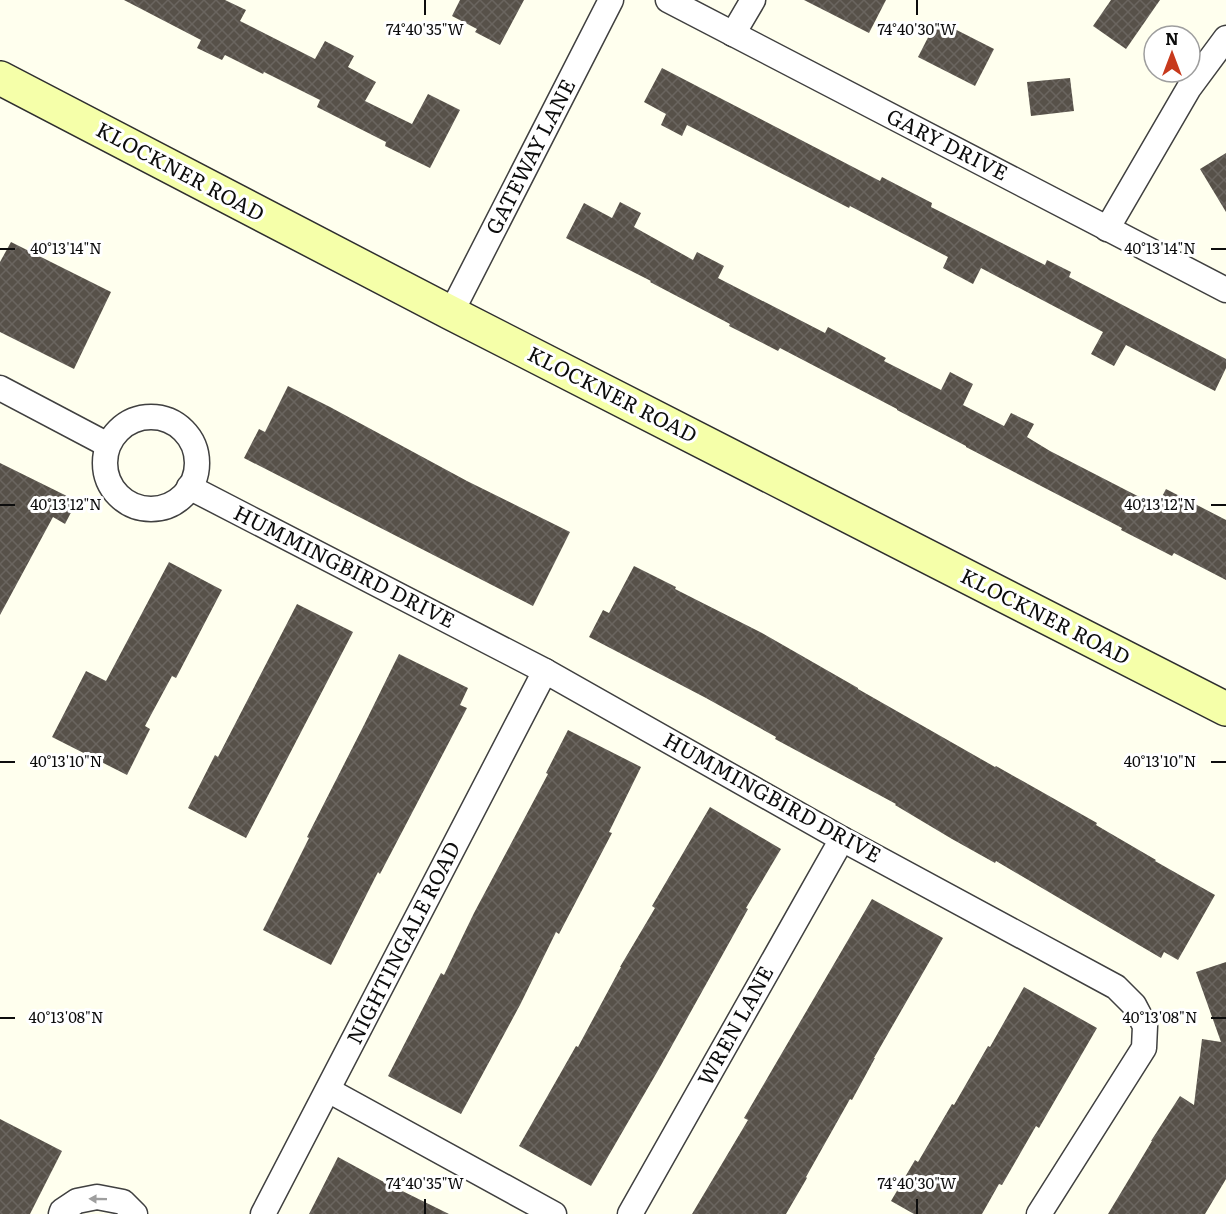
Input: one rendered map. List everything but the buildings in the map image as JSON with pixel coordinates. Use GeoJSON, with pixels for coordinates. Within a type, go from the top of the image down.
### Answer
{"type":"FeatureCollection","features":[{"type":"Feature","properties":{"kind":"main road","name":"KLOCKNER ROAD"},"geometry":{"type":"LineString","coordinates":[[0,78],[451,313],[1226,709]]}},
{"type":"Feature","properties":{"kind":"street","name":"GATEWAY LANE"},"geometry":{"type":"LineString","coordinates":[[451,313],[611,0]]}},
{"type":"Feature","properties":{"kind":"street","name":"GARY DRIVE"},"geometry":{"type":"LineString","coordinates":[[668,0],[1226,290]]}},
{"type":"Feature","properties":{"kind":"street"},"geometry":{"type":"LineString","coordinates":[[733,34],[753,0]]}},
{"type":"Feature","properties":{"kind":"street"},"geometry":{"type":"LineString","coordinates":[[1107,229],[1189,88],[1226,38]]}},
{"type":"Feature","properties":{"kind":"street"},"geometry":{"type":"LineString","coordinates":[[0,388],[108,445]]}},
{"type":"Feature","properties":{"kind":"street"},"geometry":{"type":"LineString","coordinates":[[142,417],[158,417],[172,422],[184,431],[193,444],[196,458],[195,473],[189,487],[179,499],[166,506],[151,508],[136,506],[123,499],[112,488],[106,475],[105,459],[108,445],[116,432],[128,423],[142,417]]}},
{"type":"Feature","properties":{"kind":"street","name":"HUMMINGBIRD DRIVE"},"geometry":{"type":"LineString","coordinates":[[189,487],[545,671],[842,838],[1116,987],[1134,1005],[1145,1026],[1144,1048],[1039,1214]]}},
{"type":"Feature","properties":{"kind":"street","name":"NIGHTINGALE ROAD"},"geometry":{"type":"LineString","coordinates":[[263,1214],[545,671]]}},
{"type":"Feature","properties":{"kind":"street","name":"WREN LANE"},"geometry":{"type":"LineString","coordinates":[[630,1214],[842,838]]}},
{"type":"Feature","properties":{"kind":"street"},"geometry":{"type":"LineString","coordinates":[[328,1090],[554,1214]]}},
{"type":"Feature","properties":{"kind":"street"},"geometry":{"type":"LineString","coordinates":[[61,1214],[77,1201],[97,1197],[123,1202],[135,1214]]}}]}
